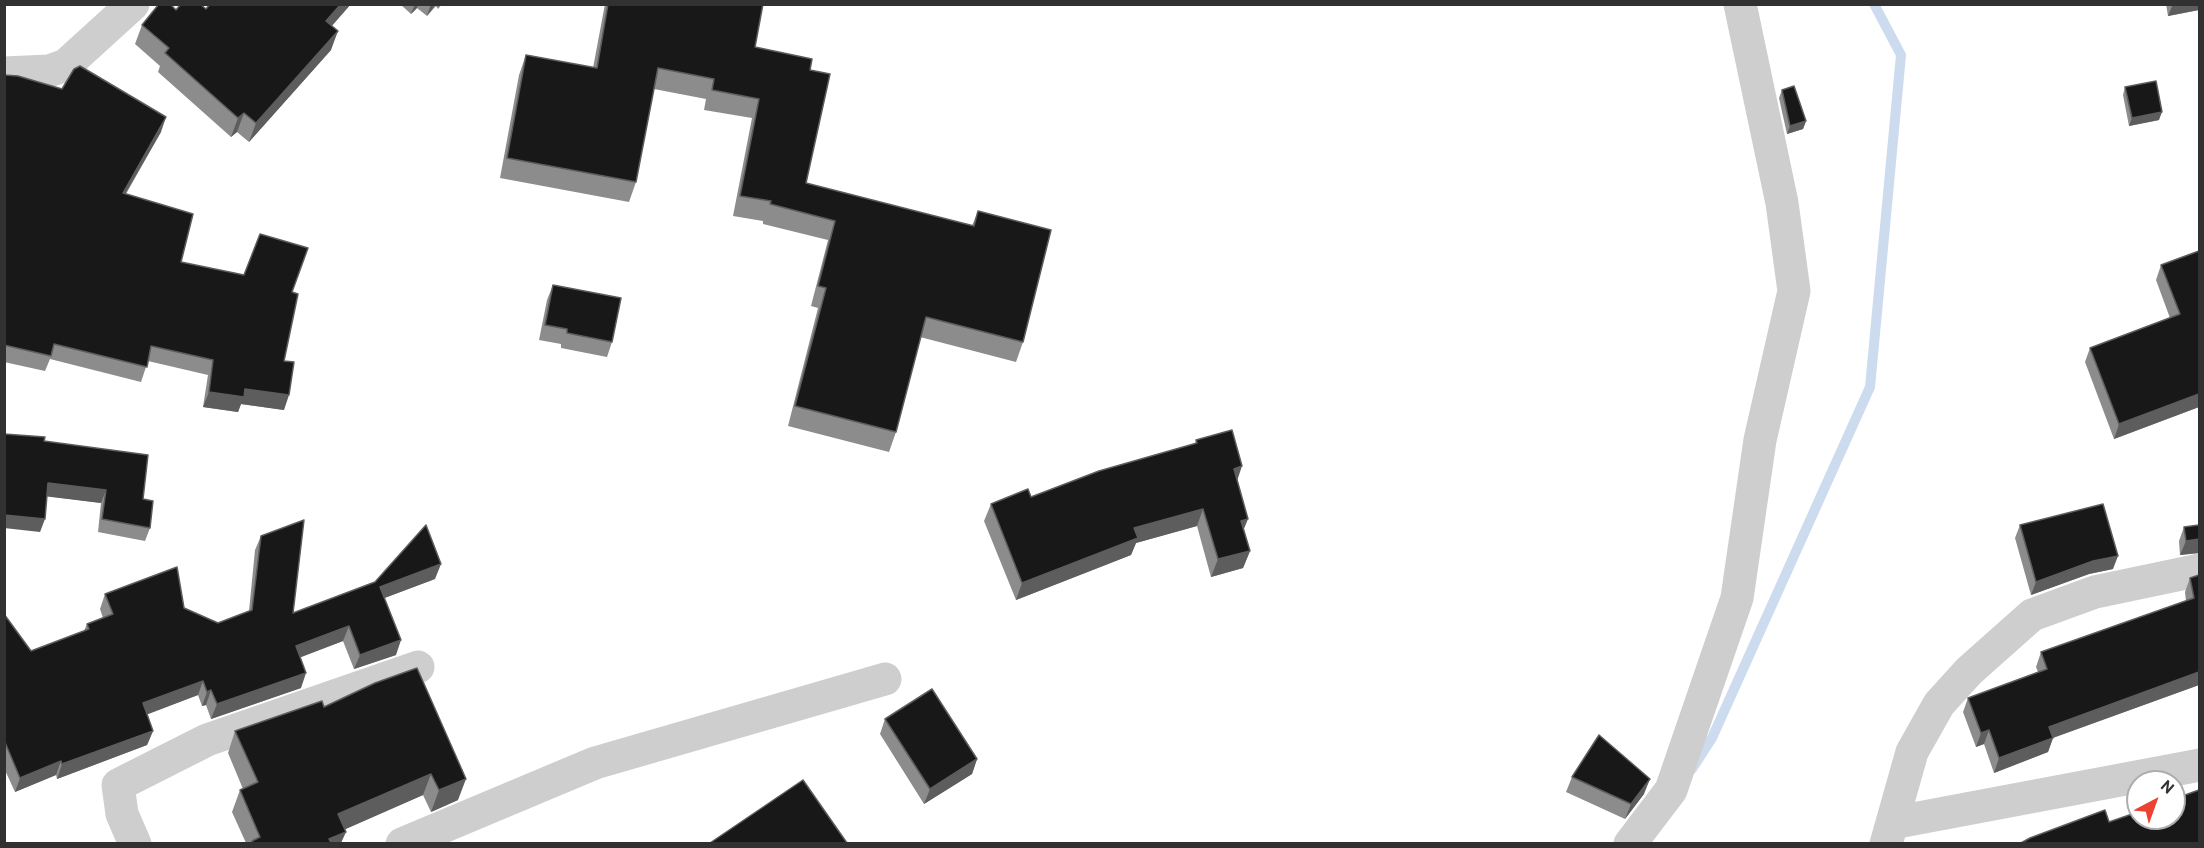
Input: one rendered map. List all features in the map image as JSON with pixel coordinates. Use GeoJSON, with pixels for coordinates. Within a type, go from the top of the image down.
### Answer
{"type":"FeatureCollection","features":[{"type":"Feature","properties":{"kind":"street"},"geometry":{"type":"LineString","coordinates":[[4,73],[49,71],[66,65],[133,4]]}},
{"type":"Feature","properties":{"kind":"street"},"geometry":{"type":"LineString","coordinates":[[1630,843],[1671,790],[1737,598],[1760,440],[1794,291],[1782,203],[1740,4]]}},
{"type":"Feature","properties":{"kind":"street"},"geometry":{"type":"LineString","coordinates":[[2199,570],[2095,592],[2032,615],[1969,671],[1939,704],[1912,752],[1889,833],[2199,765]]}},
{"type":"Feature","properties":{"kind":"street"},"geometry":{"type":"LineString","coordinates":[[135,843],[122,814],[118,785],[207,740],[418,667]]}},
{"type":"Feature","properties":{"kind":"street"},"geometry":{"type":"LineString","coordinates":[[402,843],[595,763],[885,680]]}},
{"type":"Feature","properties":{"kind":"building"},"geometry":{"type":"Polygon","coordinates":[[[159,4],[170,4],[176,10],[181,4],[200,4],[206,9],[210,4],[341,4],[326,21],[338,31],[256,123],[244,113],[238,118],[165,53],[169,48],[142,25],[159,4]]]}},
{"type":"Feature","properties":{"kind":"building"},"geometry":{"type":"Polygon","coordinates":[[[608,4],[763,4],[755,47],[812,59],[810,70],[830,74],[806,183],[974,226],[978,211],[1051,230],[1023,342],[926,317],[896,432],[795,406],[826,288],[818,286],[835,221],[770,204],[771,201],[740,196],[759,99],[712,90],[714,79],[658,68],[636,182],[507,158],[526,55],[597,68],[608,4]]]}},
{"type":"Feature","properties":{"kind":"building"},"geometry":{"type":"Polygon","coordinates":[[[80,66],[166,117],[123,193],[193,214],[181,262],[244,275],[260,234],[308,248],[292,292],[298,294],[284,361],[294,362],[289,395],[245,389],[244,397],[209,392],[213,360],[151,346],[147,367],[54,344],[51,356],[4,345],[4,75],[18,76],[62,89],[74,69],[80,66]]]}},
{"type":"Feature","properties":{"kind":"building"},"geometry":{"type":"Polygon","coordinates":[[[2156,81],[2162,112],[2132,118],[2125,87],[2156,81]]]}},
{"type":"Feature","properties":{"kind":"building"},"geometry":{"type":"Polygon","coordinates":[[[1794,86],[1806,121],[1790,126],[1782,90],[1794,86]]]}},
{"type":"Feature","properties":{"kind":"building"},"geometry":{"type":"Polygon","coordinates":[[[2199,251],[2199,394],[2119,424],[2090,348],[2180,314],[2161,265],[2199,251]]]}},
{"type":"Feature","properties":{"kind":"building"},"geometry":{"type":"Polygon","coordinates":[[[553,285],[621,298],[612,342],[567,333],[567,329],[545,325],[553,285]]]}},
{"type":"Feature","properties":{"kind":"building"},"geometry":{"type":"Polygon","coordinates":[[[1232,430],[1242,466],[1234,469],[1248,519],[1241,521],[1250,551],[1218,559],[1203,509],[1134,528],[1138,538],[1022,583],[991,504],[1028,489],[1031,497],[1099,471],[1197,443],[1196,440],[1232,430]]]}},
{"type":"Feature","properties":{"kind":"building"},"geometry":{"type":"Polygon","coordinates":[[[4,434],[45,437],[44,441],[148,455],[143,499],[153,501],[150,528],[102,519],[106,490],[48,483],[45,519],[4,515],[4,434]]]}},
{"type":"Feature","properties":{"kind":"building"},"geometry":{"type":"Polygon","coordinates":[[[2103,504],[2118,556],[2093,561],[2036,582],[2020,525],[2103,504]]]}},
{"type":"Feature","properties":{"kind":"building"},"geometry":{"type":"Polygon","coordinates":[[[304,520],[293,613],[375,582],[426,525],[441,564],[380,587],[401,640],[360,655],[349,626],[296,646],[306,673],[217,704],[211,690],[207,692],[203,681],[143,703],[153,731],[62,764],[61,761],[20,778],[4,740],[4,614],[31,651],[89,629],[87,624],[113,614],[105,594],[177,567],[184,608],[218,623],[252,610],[261,536],[304,520]]]}},
{"type":"Feature","properties":{"kind":"building"},"geometry":{"type":"Polygon","coordinates":[[[2199,525],[2199,539],[2186,541],[2184,527],[2199,525]]]}},
{"type":"Feature","properties":{"kind":"building"},"geometry":{"type":"Polygon","coordinates":[[[2199,575],[2199,672],[2049,727],[2053,738],[1999,758],[1989,730],[1981,733],[1968,698],[2047,669],[2041,652],[2194,598],[2190,578],[2199,575]]]}},
{"type":"Feature","properties":{"kind":"building"},"geometry":{"type":"Polygon","coordinates":[[[417,668],[466,779],[439,790],[431,774],[338,814],[346,832],[329,839],[331,843],[253,843],[252,841],[260,837],[240,790],[258,782],[235,731],[322,701],[324,707],[375,683],[417,668]]]}},
{"type":"Feature","properties":{"kind":"building"},"geometry":{"type":"Polygon","coordinates":[[[932,689],[977,759],[930,789],[885,719],[932,689]]]}},
{"type":"Feature","properties":{"kind":"building"},"geometry":{"type":"Polygon","coordinates":[[[1599,735],[1650,779],[1631,804],[1572,777],[1599,735]]]}},
{"type":"Feature","properties":{"kind":"building"},"geometry":{"type":"Polygon","coordinates":[[[803,780],[847,843],[710,843],[803,780]]]}},
{"type":"Feature","properties":{"kind":"building"},"geometry":{"type":"Polygon","coordinates":[[[2199,790],[2199,843],[2021,843],[2105,810],[2109,822],[2126,816],[2126,830],[2186,830],[2186,795],[2199,790]]]}},
{"type":"Feature","properties":{"kind":"waterway"},"geometry":{"type":"LineString","coordinates":[[1692,769],[1712,738],[1870,387],[1901,55],[1874,4]]}}]}
